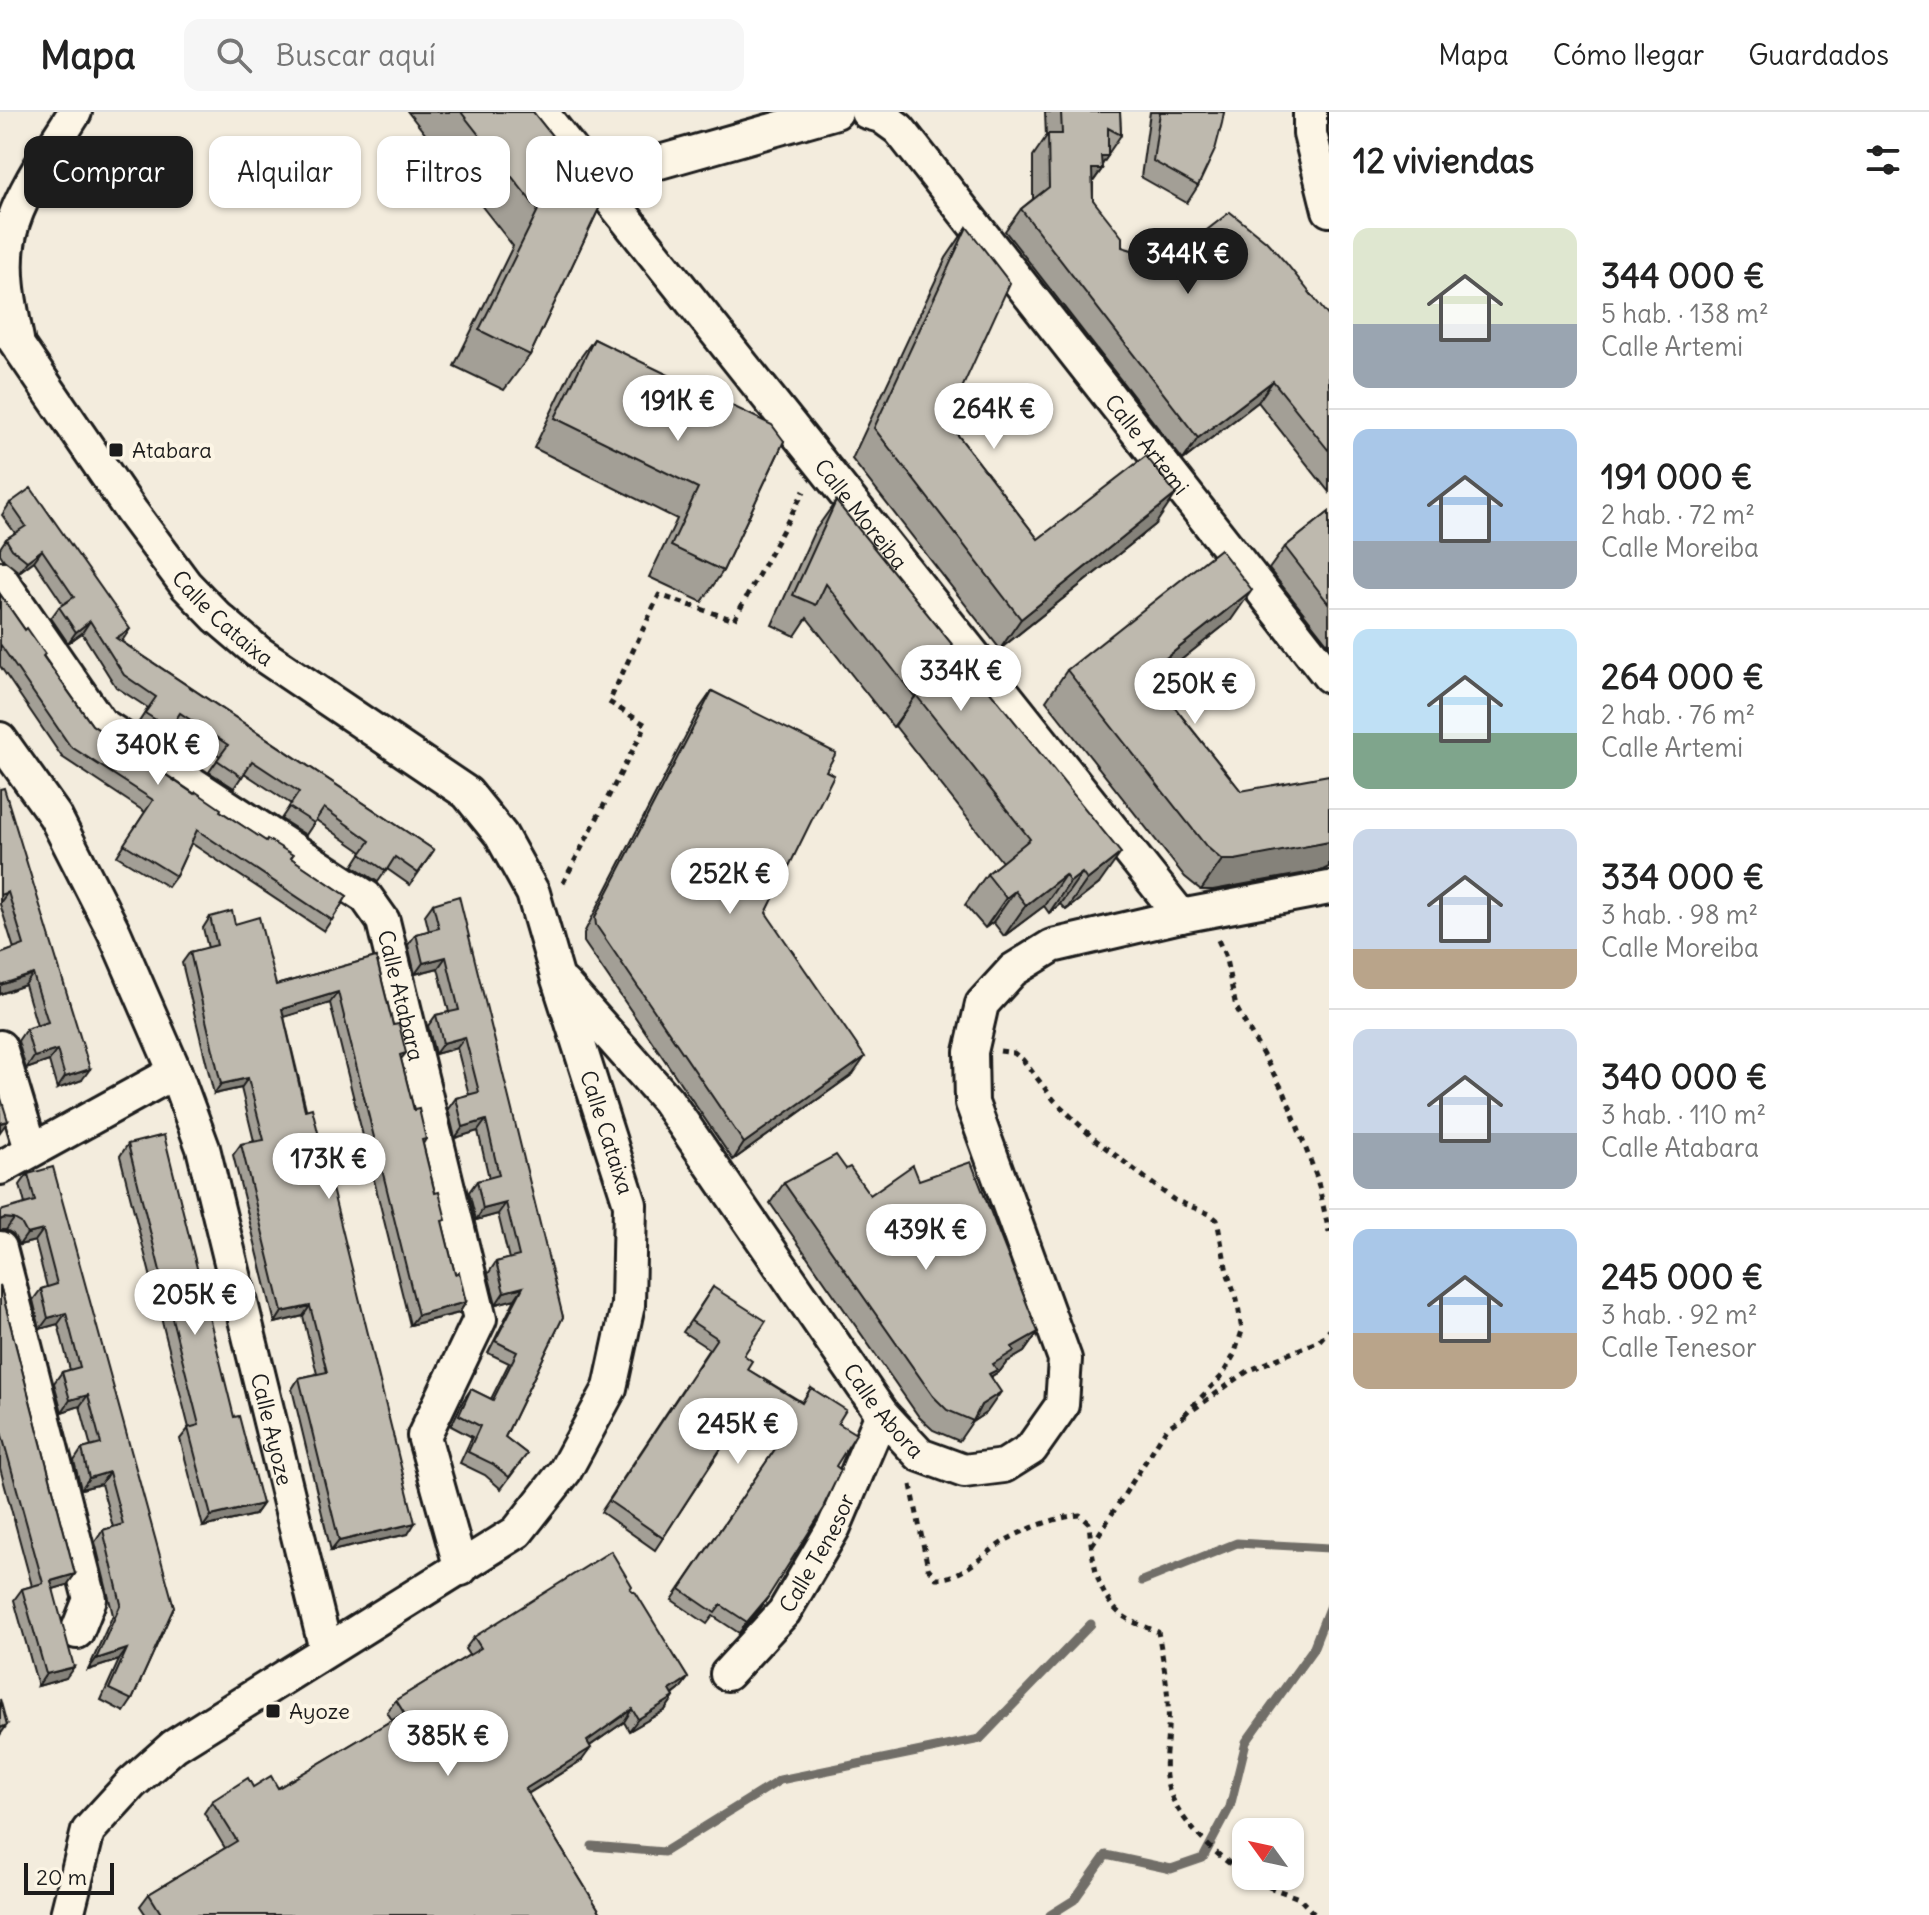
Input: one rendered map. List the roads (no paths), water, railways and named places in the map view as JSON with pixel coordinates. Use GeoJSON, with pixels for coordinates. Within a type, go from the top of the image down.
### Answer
{"type":"FeatureCollection","features":[{"type":"Feature","properties":{"kind":"street"},"geometry":{"type":"LineString","coordinates":[[18,346],[6,290],[13,199],[75,112]]}},
{"type":"Feature","properties":{"kind":"street","name":"Calle Moreiba"},"geometry":{"type":"LineString","coordinates":[[541,112],[560,136]]}},
{"type":"Feature","properties":{"kind":"street"},"geometry":{"type":"LineString","coordinates":[[662,161],[836,112]]}},
{"type":"Feature","properties":{"kind":"street","name":"Calle Artemi"},"geometry":{"type":"LineString","coordinates":[[867,112],[881,116],[899,129],[1329,676]]}},
{"type":"Feature","properties":{"kind":"street"},"geometry":{"type":"LineString","coordinates":[[1310,112],[1310,134],[1329,210]]}},
{"type":"Feature","properties":{"kind":"street","name":"Calle Moreiba"},"geometry":{"type":"LineString","coordinates":[[618,208],[820,461],[1193,914]]}},
{"type":"Feature","properties":{"kind":"street","name":"Calle Cataixa"},"geometry":{"type":"LineString","coordinates":[[0,319],[131,511],[186,585],[217,617],[258,652],[467,793],[501,835],[533,893],[630,1204],[628,1305],[610,1388],[565,1471],[517,1532],[174,1746],[132,1783],[88,1831],[67,1915]]}},
{"type":"Feature","properties":{"kind":"street","name":"Calle Atabara"},"geometry":{"type":"LineString","coordinates":[[0,578],[101,724],[366,897],[383,921],[480,1319],[424,1436],[461,1569]]}},
{"type":"Feature","properties":{"kind":"street","name":"Calle Ayoze"},"geometry":{"type":"LineString","coordinates":[[0,739],[55,816],[114,932],[175,1072],[203,1148],[326,1650]]}},
{"type":"Feature","properties":{"kind":"street","name":"Calle Abora"},"geometry":{"type":"LineString","coordinates":[[557,976],[667,1100],[882,1414],[920,1455],[964,1471],[1004,1466],[1031,1449],[1062,1405],[1065,1359],[972,1103],[971,1052],[982,1004],[1013,970],[1052,946],[1193,914],[1329,888]]}},
{"type":"Feature","properties":{"kind":"street"},"geometry":{"type":"LineString","coordinates":[[0,1047],[31,1149]]}},
{"type":"Feature","properties":{"kind":"street"},"geometry":{"type":"LineString","coordinates":[[0,1168],[175,1072]]}},
{"type":"Feature","properties":{"kind":"street"},"geometry":{"type":"LineString","coordinates":[[0,1248],[90,1599],[77,1632]]}},
{"type":"Feature","properties":{"kind":"street","name":"Calle Tenesor"},"geometry":{"type":"LineString","coordinates":[[727,1674],[784,1612],[834,1527],[882,1414]]}},
{"type":"Feature","properties":{"kind":"waterway"},"geometry":{"type":"LineString","coordinates":[[1142,1581],[1237,1543],[1329,1548]]}},
{"type":"Feature","properties":{"kind":"waterway"},"geometry":{"type":"LineString","coordinates":[[1050,1915],[1074,1900],[1106,1855],[1171,1869],[1203,1858],[1230,1807],[1246,1742],[1313,1649],[1329,1608]]}},
{"type":"Feature","properties":{"kind":"waterway"},"geometry":{"type":"LineString","coordinates":[[592,1846],[664,1852],[780,1780],[980,1739],[1091,1624]]}},
{"type":"Feature","properties":{"kind":"place","name":"Atabara"},"geometry":{"type":"Point","coordinates":[116,450]}},
{"type":"Feature","properties":{"kind":"place","name":"Ayoze"},"geometry":{"type":"Point","coordinates":[273,1711]}}]}
